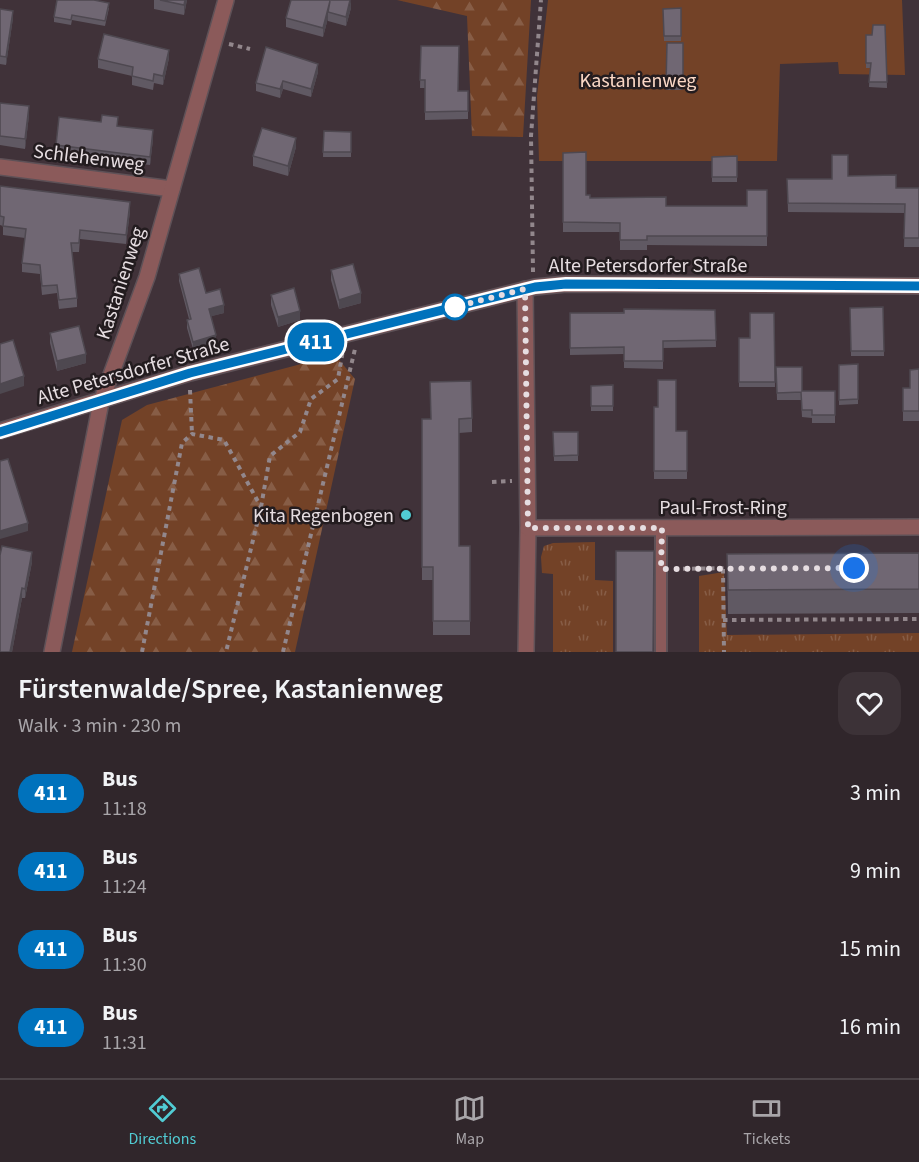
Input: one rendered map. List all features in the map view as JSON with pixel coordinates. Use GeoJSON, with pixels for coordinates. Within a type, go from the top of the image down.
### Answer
{"type":"FeatureCollection","features":[{"type":"Feature","properties":{"kind":"street","name":"Kastanienweg"},"geometry":{"type":"LineString","coordinates":[[52,652],[102,402],[147,276],[226,0]]}},
{"type":"Feature","properties":{"kind":"street","name":"Schlehenweg"},"geometry":{"type":"LineString","coordinates":[[0,167],[172,189]]}},
{"type":"Feature","properties":{"kind":"street","name":"Alte Petersdorfer Straße"},"geometry":{"type":"LineString","coordinates":[[0,431],[102,402],[190,373],[530,288],[566,284],[919,286]]}},
{"type":"Feature","properties":{"kind":"street"},"geometry":{"type":"LineString","coordinates":[[526,652],[530,288]]}},
{"type":"Feature","properties":{"kind":"street","name":"Paul-Frost-Ring"},"geometry":{"type":"LineString","coordinates":[[528,528],[919,527]]}},
{"type":"Feature","properties":{"kind":"lane"},"geometry":{"type":"LineString","coordinates":[[661,652],[662,528]]}},
{"type":"Feature","properties":{"kind":"path"},"geometry":{"type":"LineString","coordinates":[[530,288],[533,266],[531,136],[541,0]]}},
{"type":"Feature","properties":{"kind":"path"},"geometry":{"type":"LineString","coordinates":[[226,652],[261,507],[270,456],[300,432],[311,399],[338,380],[344,348],[356,345],[283,652]]}},
{"type":"Feature","properties":{"kind":"path"},"geometry":{"type":"LineString","coordinates":[[142,652],[182,443],[192,434],[190,373]]}},
{"type":"Feature","properties":{"kind":"path"},"geometry":{"type":"LineString","coordinates":[[192,434],[224,440],[261,507]]}},
{"type":"Feature","properties":{"kind":"path"},"geometry":{"type":"LineString","coordinates":[[723,568],[724,652]]}},
{"type":"Feature","properties":{"kind":"path"},"geometry":{"type":"LineString","coordinates":[[661,569],[735,568]]}},
{"type":"Feature","properties":{"kind":"path"},"geometry":{"type":"LineString","coordinates":[[723,620],[919,619]]}},
{"type":"Feature","properties":{"kind":"green space"},"geometry":{"type":"Polygon","coordinates":[[[397,0],[531,0],[523,137],[472,136],[467,16],[397,0]]]}},
{"type":"Feature","properties":{"kind":"green space","name":"Kastanienweg"},"geometry":{"type":"Polygon","coordinates":[[[548,0],[902,0],[905,75],[839,74],[838,62],[780,64],[777,161],[539,161],[537,96],[548,0]]]}},
{"type":"Feature","properties":{"kind":"green space"},"geometry":{"type":"Polygon","coordinates":[[[335,355],[355,379],[295,652],[72,652],[122,420],[147,405],[335,355]]]}},
{"type":"Feature","properties":{"kind":"green space"},"geometry":{"type":"Polygon","coordinates":[[[595,542],[595,580],[613,581],[613,652],[553,652],[553,574],[542,573],[541,557],[544,546],[553,543],[595,542]]]}},
{"type":"Feature","properties":{"kind":"green space"},"geometry":{"type":"Polygon","coordinates":[[[724,572],[727,635],[919,633],[919,652],[699,652],[699,576],[724,572]]]}},
{"type":"Feature","properties":{"kind":"building"},"geometry":{"type":"Polygon","coordinates":[[[57,0],[94,0],[109,3],[105,21],[72,15],[71,20],[54,17],[57,0]]]}},
{"type":"Feature","properties":{"kind":"building"},"geometry":{"type":"Polygon","coordinates":[[[160,0],[185,0],[184,5],[160,0]]]}},
{"type":"Feature","properties":{"kind":"building"},"geometry":{"type":"Polygon","coordinates":[[[291,0],[350,0],[346,17],[328,12],[330,1],[323,28],[286,18],[291,0]]]}},
{"type":"Feature","properties":{"kind":"building"},"geometry":{"type":"Polygon","coordinates":[[[681,8],[681,36],[664,36],[663,9],[681,8]]]}},
{"type":"Feature","properties":{"kind":"building"},"geometry":{"type":"Polygon","coordinates":[[[0,9],[13,11],[6,57],[0,56],[0,9]]]}},
{"type":"Feature","properties":{"kind":"building"},"geometry":{"type":"Polygon","coordinates":[[[873,25],[885,25],[887,82],[869,82],[871,63],[866,63],[866,35],[872,35],[873,25]]]}},
{"type":"Feature","properties":{"kind":"building"},"geometry":{"type":"Polygon","coordinates":[[[104,34],[169,50],[163,76],[154,74],[153,81],[132,76],[133,67],[98,59],[104,34]]]}},
{"type":"Feature","properties":{"kind":"building"},"geometry":{"type":"Polygon","coordinates":[[[667,43],[683,43],[683,85],[666,85],[667,43]]]}},
{"type":"Feature","properties":{"kind":"building"},"geometry":{"type":"Polygon","coordinates":[[[421,46],[459,46],[458,91],[468,91],[468,111],[425,112],[425,80],[420,80],[421,46]]]}},
{"type":"Feature","properties":{"kind":"building"},"geometry":{"type":"Polygon","coordinates":[[[266,47],[318,64],[311,89],[283,81],[280,89],[256,83],[266,47]]]}},
{"type":"Feature","properties":{"kind":"building"},"geometry":{"type":"Polygon","coordinates":[[[0,103],[29,106],[25,139],[0,136],[0,103]]]}},
{"type":"Feature","properties":{"kind":"building"},"geometry":{"type":"Polygon","coordinates":[[[102,115],[118,117],[117,126],[153,130],[150,157],[56,145],[59,117],[101,122],[102,115]]]}},
{"type":"Feature","properties":{"kind":"building"},"geometry":{"type":"Polygon","coordinates":[[[262,128],[296,138],[288,166],[253,156],[262,128]]]}},
{"type":"Feature","properties":{"kind":"building"},"geometry":{"type":"Polygon","coordinates":[[[324,131],[351,132],[351,152],[323,152],[324,131]]]}},
{"type":"Feature","properties":{"kind":"building"},"geometry":{"type":"Polygon","coordinates":[[[586,152],[586,195],[590,195],[590,198],[666,197],[666,206],[747,206],[747,190],[767,190],[767,236],[647,236],[647,240],[620,240],[620,223],[563,222],[563,153],[586,152]]]}},
{"type":"Feature","properties":{"kind":"building"},"geometry":{"type":"Polygon","coordinates":[[[832,155],[848,155],[848,176],[896,175],[896,188],[919,188],[919,238],[904,238],[905,204],[788,203],[787,179],[832,179],[832,155]]]}},
{"type":"Feature","properties":{"kind":"building"},"geometry":{"type":"Polygon","coordinates":[[[737,156],[737,177],[712,177],[712,157],[737,156]]]}},
{"type":"Feature","properties":{"kind":"building"},"geometry":{"type":"Polygon","coordinates":[[[0,186],[130,202],[126,235],[80,230],[79,243],[71,243],[77,298],[59,300],[57,285],[42,286],[40,265],[22,263],[26,229],[3,226],[4,217],[0,216],[0,186]]]}},
{"type":"Feature","properties":{"kind":"building"},"geometry":{"type":"Polygon","coordinates":[[[353,264],[361,293],[339,300],[331,270],[353,264]]]}},
{"type":"Feature","properties":{"kind":"building"},"geometry":{"type":"Polygon","coordinates":[[[199,268],[206,293],[220,289],[224,305],[209,309],[216,335],[193,342],[187,320],[191,319],[179,274],[199,268]]]}},
{"type":"Feature","properties":{"kind":"building"},"geometry":{"type":"Polygon","coordinates":[[[294,288],[300,311],[278,317],[271,295],[294,288]]]}},
{"type":"Feature","properties":{"kind":"building"},"geometry":{"type":"Polygon","coordinates":[[[883,307],[884,351],[851,351],[850,308],[883,307]]]}},
{"type":"Feature","properties":{"kind":"building"},"geometry":{"type":"Polygon","coordinates":[[[624,309],[715,310],[716,340],[663,341],[663,361],[624,361],[624,347],[570,348],[570,313],[624,313],[624,309]]]}},
{"type":"Feature","properties":{"kind":"building"},"geometry":{"type":"Polygon","coordinates":[[[750,313],[774,313],[775,382],[739,382],[739,338],[750,338],[750,313]]]}},
{"type":"Feature","properties":{"kind":"building"},"geometry":{"type":"Polygon","coordinates":[[[79,326],[86,354],[57,361],[50,333],[79,326]]]}},
{"type":"Feature","properties":{"kind":"building"},"geometry":{"type":"Polygon","coordinates":[[[13,340],[24,376],[0,384],[0,344],[13,340]]]}},
{"type":"Feature","properties":{"kind":"building"},"geometry":{"type":"Polygon","coordinates":[[[858,364],[858,399],[839,400],[839,365],[858,364]]]}},
{"type":"Feature","properties":{"kind":"building"},"geometry":{"type":"Polygon","coordinates":[[[776,367],[802,367],[802,391],[835,391],[835,415],[812,415],[812,410],[802,410],[801,392],[777,393],[776,367]]]}},
{"type":"Feature","properties":{"kind":"building"},"geometry":{"type":"Polygon","coordinates":[[[919,369],[919,411],[903,411],[903,388],[910,388],[910,370],[919,369]]]}},
{"type":"Feature","properties":{"kind":"building"},"geometry":{"type":"Polygon","coordinates":[[[658,380],[676,380],[676,431],[687,431],[687,471],[654,471],[654,407],[658,407],[658,380]]]}},
{"type":"Feature","properties":{"kind":"building"},"geometry":{"type":"Polygon","coordinates":[[[471,381],[472,418],[459,419],[459,546],[470,546],[470,621],[433,621],[433,567],[422,567],[422,419],[431,419],[430,382],[471,381]]]}},
{"type":"Feature","properties":{"kind":"building"},"geometry":{"type":"Polygon","coordinates":[[[613,385],[613,406],[591,406],[591,386],[613,385]]]}},
{"type":"Feature","properties":{"kind":"building"},"geometry":{"type":"Polygon","coordinates":[[[553,432],[578,432],[578,455],[554,456],[553,432]]]}},
{"type":"Feature","properties":{"kind":"building"},"geometry":{"type":"Polygon","coordinates":[[[8,459],[28,523],[0,531],[0,461],[8,459]]]}},
{"type":"Feature","properties":{"kind":"building"},"geometry":{"type":"Polygon","coordinates":[[[2,546],[32,552],[25,589],[22,588],[10,652],[0,652],[0,555],[2,546]]]}},
{"type":"Feature","properties":{"kind":"building"},"geometry":{"type":"Polygon","coordinates":[[[616,551],[654,551],[653,652],[616,652],[616,551]]]}},
{"type":"Feature","properties":{"kind":"building"},"geometry":{"type":"Polygon","coordinates":[[[919,553],[919,589],[728,590],[727,554],[919,553]]]}},
{"type":"Feature","properties":{"kind":"bus line","name":"411"},"geometry":{"type":"LineString","coordinates":[[0,432],[190,373],[535,287],[566,284],[919,286]]}},
{"type":"Feature","properties":{"kind":"place","name":"Kita Regenbogen"},"geometry":{"type":"Point","coordinates":[406,515]}},
{"type":"Feature","properties":{"kind":"route"},"geometry":{"type":"LineString","coordinates":[[455,307],[447,309],[525,289],[528,528],[662,528],[661,569],[854,568]]}}]}
